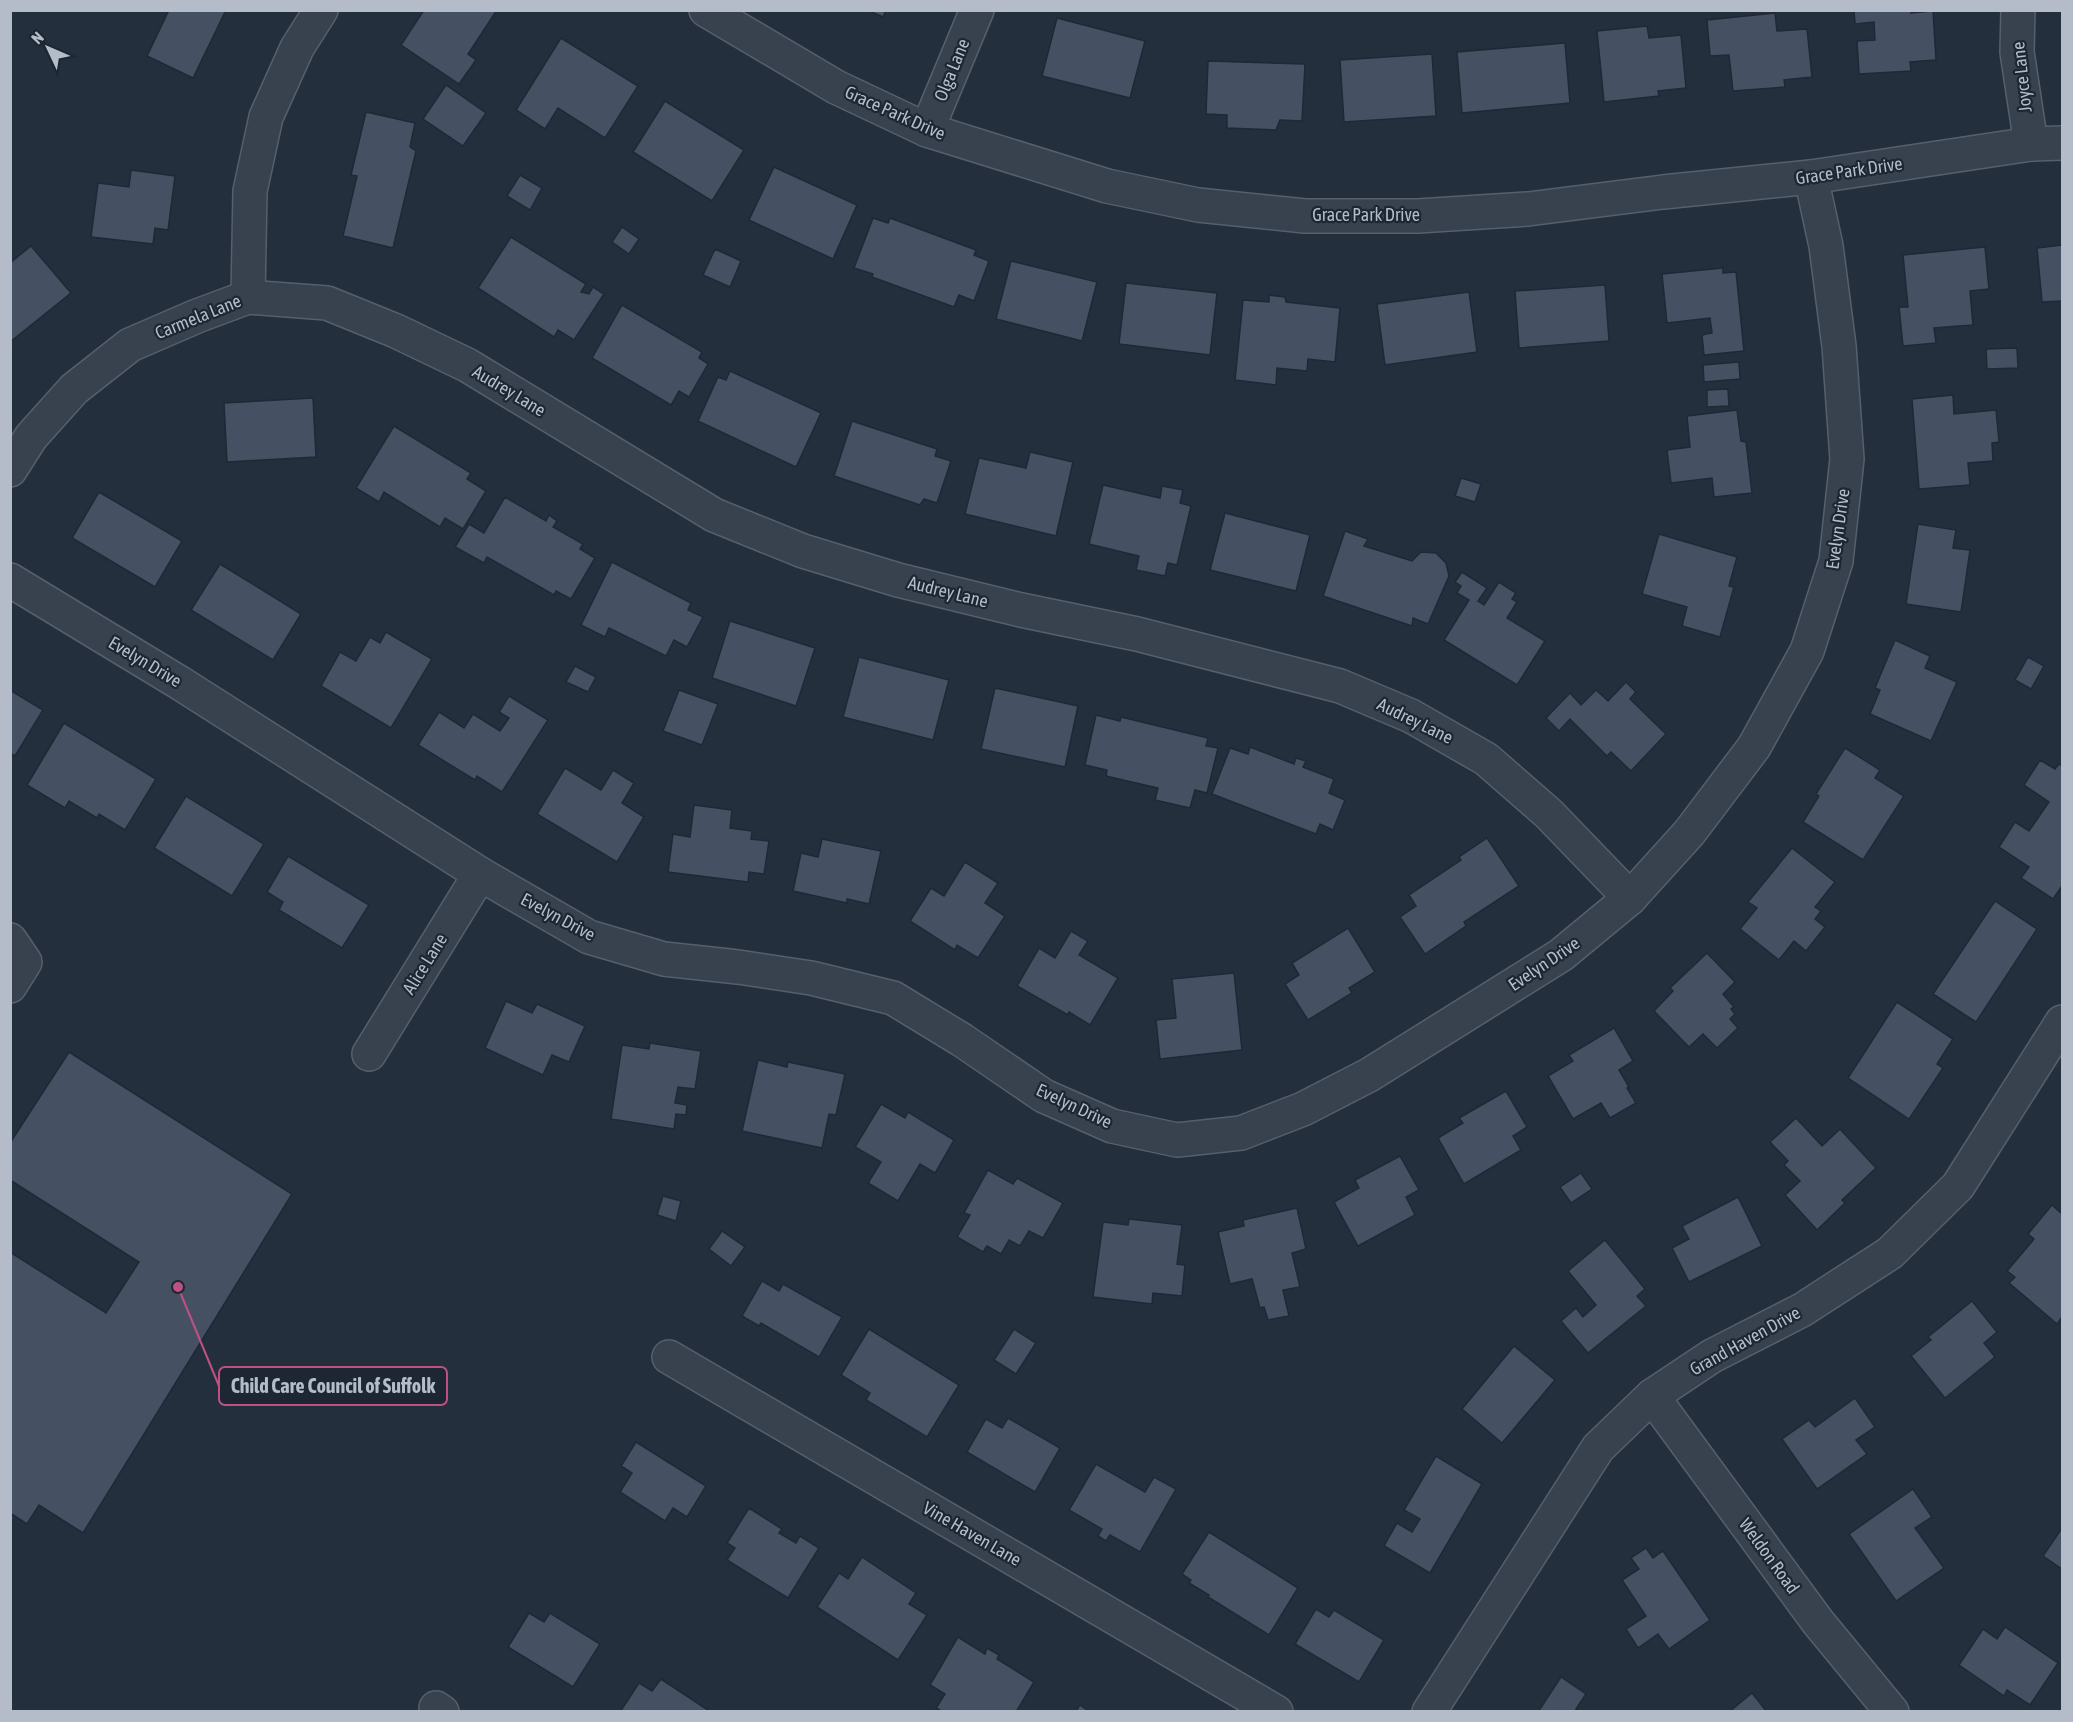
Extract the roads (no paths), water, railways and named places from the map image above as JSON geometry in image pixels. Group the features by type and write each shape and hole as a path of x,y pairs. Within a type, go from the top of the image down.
{"street":[{"name":"Carmela Lane","path":"10,470 31,437 74,389 130,345 248,297 250,190 266,117 297,48 321,10"},
{"name":"Grace Park Drive","path":"706,10 836,87 927,130 1107,186 1198,205 1305,216 1418,216 1528,209 1811,177 2047,143"},
{"name":"Olga Lane","path":"927,130 977,10"},
{"name":"Joyce Lane","path":"2018,10 2017,52 2047,143"},
{"name":"Evelyn Drive","path":"10,580 180,682 480,874 589,937 664,959 738,966 801,976 893,998 962,1040 1044,1096 1112,1126 1177,1140 1241,1133 1303,1109 1369,1075 1561,955 1630,898 1689,833 1754,747 1808,651 1836,561 1847,459 1839,346 1827,257 1811,177"},
{"name":"Audrey Lane","path":"248,297 327,303 396,331 467,365 714,515 803,551 898,580 1021,610 1137,634 1340,686 1411,716 1486,759 1549,814 1630,898"},
{"name":"Alice Lane","path":"369,1054 480,874"},
{"path":"10,940 26,962 10,986"},
{"name":"Grand Haven Drive","path":"1429,1712 1598,1448 1652,1396 1712,1356 1802,1310 1890,1253 1958,1186 2062,1022"},
{"name":"Vine Haven Lane","path":"669,1358 1276,1712"},
{"name":"Weldon Road","path":"1652,1396 1818,1622 1892,1712"}],"place":[{"name":"Child Care Council of Suffolk","path":"178,1287"}]}
